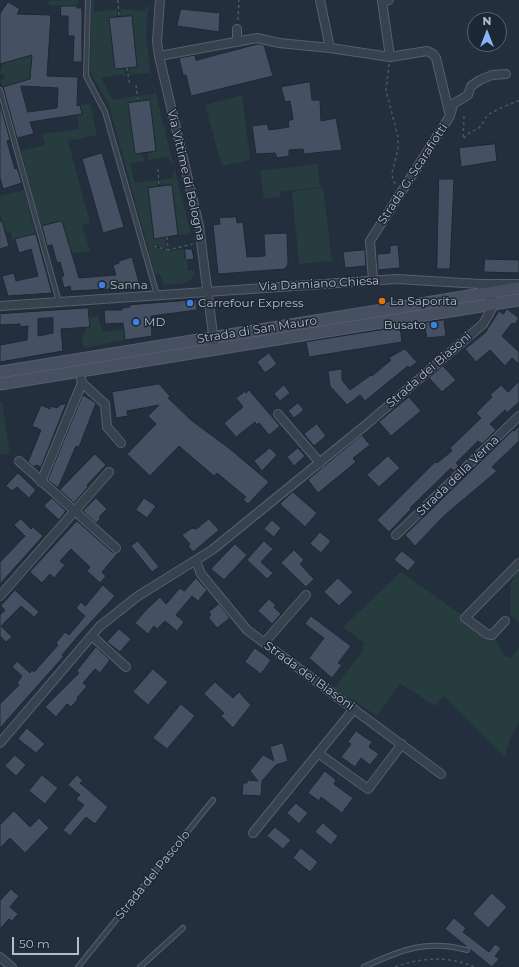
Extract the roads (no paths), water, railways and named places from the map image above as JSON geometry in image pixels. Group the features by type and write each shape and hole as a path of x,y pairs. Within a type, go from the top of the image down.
{"main road":[{"name":"Strada di San Mauro","path":"0,372 519,288"},
{"name":"Strada di San Mauro","path":"0,384 80,377 215,350 519,300"}],"street":[{"name":"Via Vittime di Bologna","path":"160,0 158,35 159,56 202,242 215,350"},
{"path":"320,0 330,48"},
{"path":"389,0 382,1 390,57"},
{"path":"237,29 237,42"},
{"name":"Strada G. Scarafiotti","path":"159,56 257,38 279,44 330,48 390,57 427,51 433,54 436,58 450,116 370,241 373,280"},
{"path":"450,116 453,104 468,95 471,86 492,75 506,74"},
{"name":"Via Damiano Chiesa","path":"0,306 208,290 373,280 397,279 480,284 519,284"},
{"path":"480,284 495,303"},
{"name":"Strada dei Biasoni","path":"0,743 100,626 138,596 196,561 320,463 482,324 495,303"},
{"path":"42,482 80,377 104,404 107,427 121,443"},
{"path":"278,414 320,463"},
{"name":"Strada della Verna","path":"396,535 519,416"},
{"path":"19,460 74,512 116,548"},
{"path":"0,596 109,472"},
{"name":"Strada dei Biasoni","path":"196,561 201,574 247,630 441,774"},
{"path":"505,621 492,635 487,634 465,618 519,563"},
{"path":"264,643 306,595"},
{"path":"92,636 126,667"},
{"path":"253,833 354,709"},
{"path":"318,753 368,789 402,744"},
{"path":"0,957 12,967"}],"lane":[{"path":"88,0 86,76 99,98 107,118 157,295"},
{"path":"0,90 59,302"},
{"name":"Strada del Pascolo","path":"78,967 213,800"},
{"path":"140,967 184,928"},
{"path":"364,967 393,953 411,948 438,944 467,950"}],"place":[{"name":"Sanna","path":"102,285"},
{"name":"La Saporita","path":"382,301"},
{"name":"Carrefour Express","path":"190,303"},
{"name":"MD","path":"136,322"},
{"name":"Busato","path":"434,325"}]}
